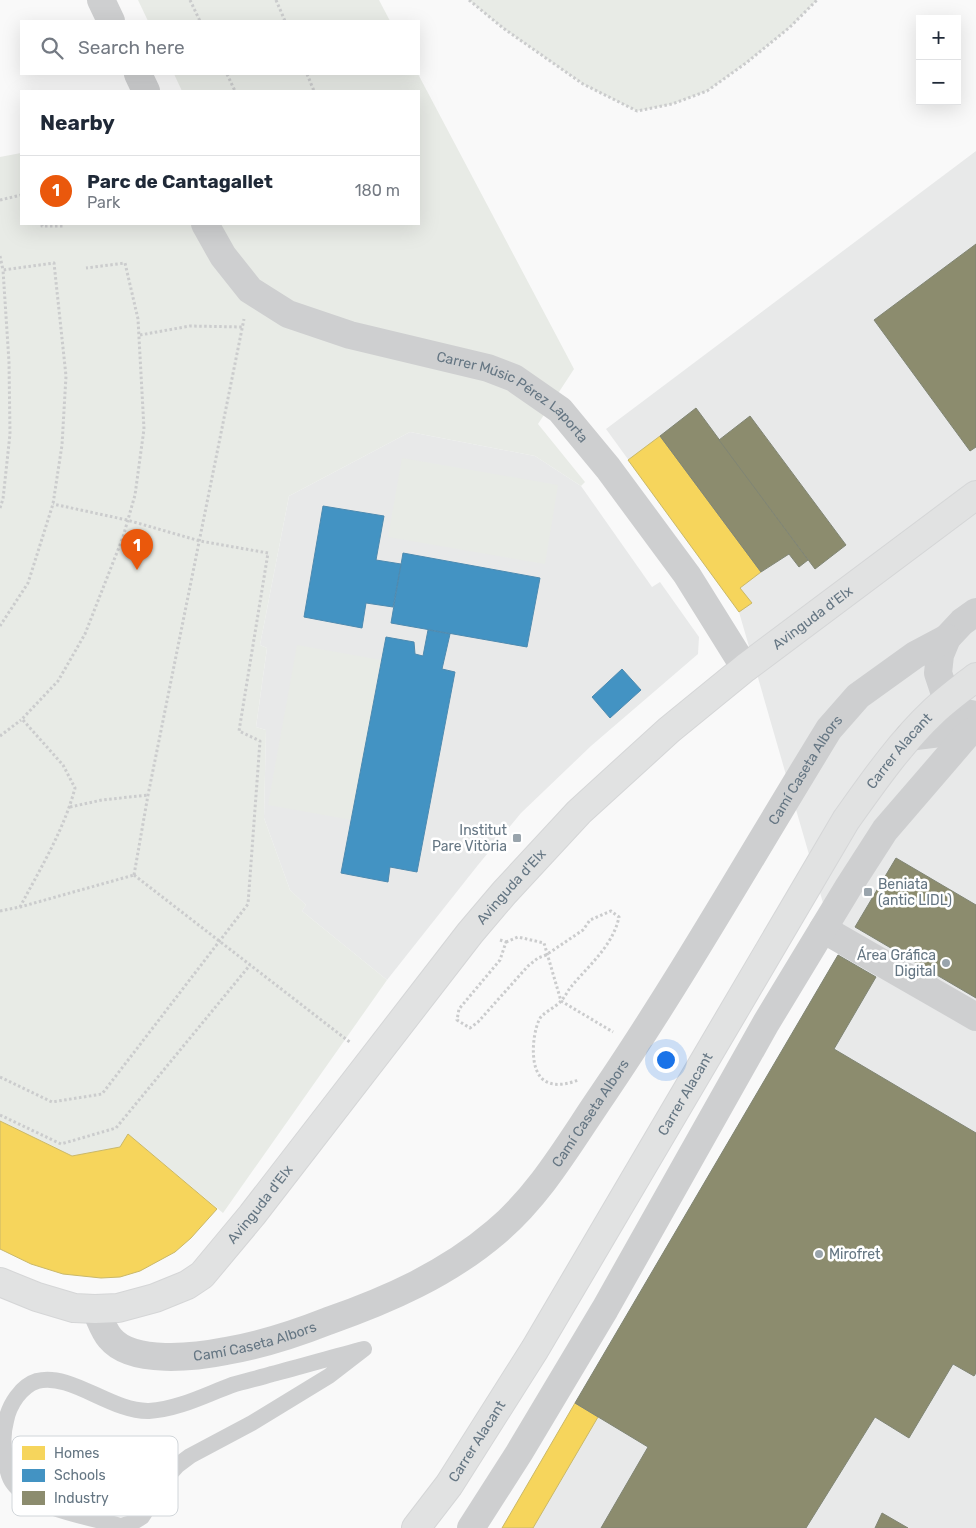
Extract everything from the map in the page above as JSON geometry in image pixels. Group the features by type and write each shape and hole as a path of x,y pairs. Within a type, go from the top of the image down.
{"street":[{"path":"101,0 111,20"},
{"path":"138,75 146,90"},
{"name":"Carrer Músic Pérez Laporta","path":"206,225 222,256 250,290 288,314 350,335 488,368 514,378 560,410 603,462 687,575 744,668"},
{"name":"Avinguda d'Elx","path":"0,1282 37,1297 74,1308 96,1309 118,1308 155,1298 187,1285 202,1275 252,1215 470,933 504,893 579,812 669,730 744,668 976,495"},
{"path":"908,737 938,672 940,655 947,638 962,622 976,612"},
{"name":"Camí Caseta Albors","path":"96,1309 109,1337 118,1345 131,1351 159,1356 201,1356 240,1349 272,1340 348,1314 429,1278 453,1265 488,1239 510,1220 544,1181 631,1053 829,729 858,696 910,659 947,638"},
{"path":"938,672 947,700 965,713 976,717"},
{"name":"Carrer Alacant","path":"416,1528 449,1485 535,1350 846,820 872,782 908,737 934,710 976,677"},
{"path":"908,737 940,733 976,717"},
{"path":"471,1528 519,1453 605,1309 766,1023 848,886 885,830 966,736 976,729"},
{"path":"823,929 976,1017"}],"lane":[{"path":"12,1481 3,1452 3,1431 7,1416 15,1400 26,1387 37,1381 61,1381 120,1406 135,1410 151,1411 172,1407 233,1385 364,1349"},
{"path":"178,1465 190,1456 252,1423 329,1376 364,1349"},
{"path":"83,1516 121,1526 132,1523 143,1516"}],"path":[{"path":"190,0 200,20"},
{"path":"276,0 285,20"},
{"path":"469,0 503,28 583,84 637,111 672,104 707,91 746,63 790,27 817,0"},
{"path":"227,75 235,90"},
{"path":"307,75 314,90"},
{"path":"0,200 20,195"},
{"path":"42,225 47,227 62,225"},
{"path":"0,256 3,270 9,362 10,434 4,499 0,508"},
{"path":"0,626 28,583 53,504 62,445 66,376 54,263 3,270"},
{"path":"0,736 22,720 58,681 85,634 123,537 135,495 144,429 138,319 125,263 86,268"},
{"path":"134,875 148,795 250,290"},
{"path":"140,335 190,326 242,327"},
{"path":"0,1077 52,1102 102,1094 248,904 260,741 239,732 268,553 200,541 128,520 53,504"},
{"path":"20,907 51,849 70,808 74,788 62,765 22,720"},
{"path":"70,808 102,800 148,795"},
{"path":"134,875 371,1059"},
{"path":"0,911 134,875"},
{"path":"506,942 500,960 459,1009 457,1020 470,1028 478,1022 528,966 538,958 546,955 583,930 590,920 610,911 619,917 615,932 593,963 569,989 561,1001 539,1018 533,1051 537,1072 544,1080 556,1084 572,1083 586,1078"},
{"path":"470,933 506,942 518,937 544,943 561,1001 620,1036"},
{"path":"0,1115 61,1144 116,1128 250,965"}],"shaded area":[{"path":"138,0 379,0 389,20 148,20"},
{"path":"469,0 817,0 790,27 746,63 707,91 672,104 637,111 583,84 503,28"},
{"path":"174,75 419,75 574,369 538,424 585,482 581,486 535,456 410,432 289,496 260,645 267,648 256,727 266,730 264,818 290,890 306,905 302,911 387,980 223,1213 128,1134 120,1147 72,1156 0,1121 0,157 20,153 20,225 420,225 420,90 182,90"},
{"path":"976,151 976,1528 502,1528 629,1315 838,955 739,612 606,429"},
{"path":"410,432 535,456 581,486 652,587 660,582 699,637 698,654 591,746 521,813 387,980 302,911 306,905 290,890 264,818 266,730 256,727 267,648 260,645 289,496"},
{"path":"402,458 558,485 545,564 388,537"},
{"path":"297,645 381,660 352,820 268,805"}],"building: Homes":[{"path":"660,436 761,572 740,588 752,603 739,612 628,460"},
{"path":"0,1121 72,1156 120,1147 128,1134 217,1209 191,1238 175,1252 140,1271 120,1277 101,1278 63,1274 31,1264 0,1249"},
{"path":"575,1403 598,1417 533,1528 502,1528"}],"building: Schools":[{"path":"323,506 384,516 376,560 401,564 393,607 366,603 362,628 304,617"},
{"path":"403,553 540,578 527,647 391,623"},
{"path":"428,630 450,634 442,669 455,672 417,872 390,867 388,882 341,873 386,637 414,642 415,654 423,656"},
{"path":"622,669 641,690 610,718 592,697"}],"building: Industry":[{"path":"976,244 976,447 970,451 874,320"},
{"path":"696,408 808,560 799,567 789,554 761,572 660,436"},
{"path":"750,416 846,545 815,569 719,440"},
{"name":"Área Gráfica Digital","path":"896,858 976,905 976,998 855,927"},
{"name":"Mirofret","path":"838,955 876,977 834,1049 976,1133 976,1373 974,1376 953,1364 909,1438 875,1417 806,1528 601,1528 648,1447 575,1403"},
{"path":"882,1513 908,1528 875,1528"}],"place":[{"name":"Parc de Cantagallet","path":"137,570"},
{"name":"Institut Pare Vitòria","path":"517,838"},
{"name":"Beniata (antic LIDL)","path":"868,892"},
{"name":"Área Gráfica Digital","path":"946,963"},
{"name":"Mirofret","path":"819,1254"}]}
